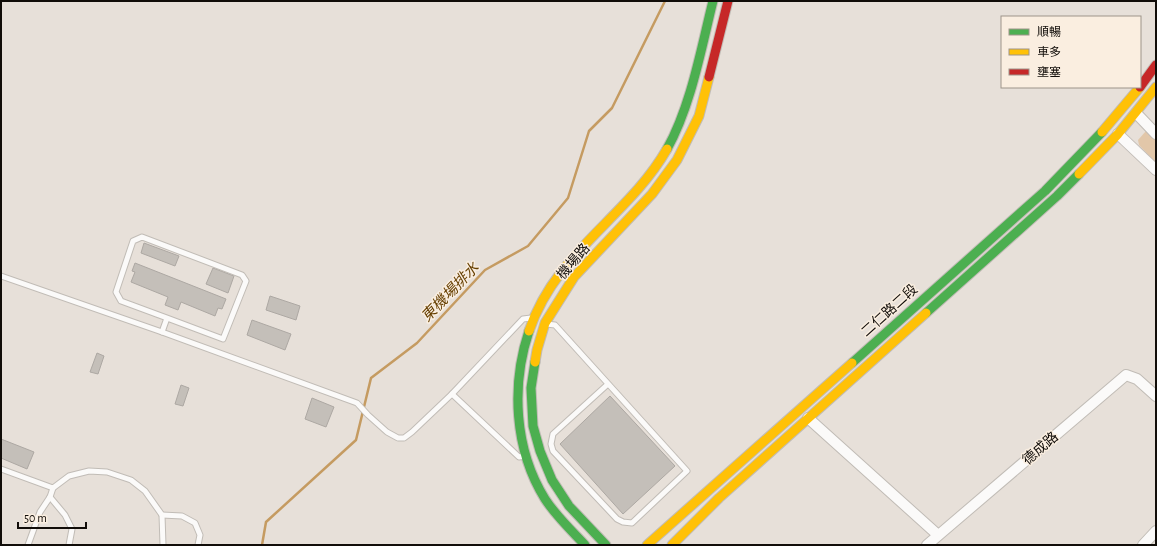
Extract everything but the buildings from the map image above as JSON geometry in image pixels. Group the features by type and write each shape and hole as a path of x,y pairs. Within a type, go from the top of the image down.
{"main road":[{"name":"機場路","path":"585,545 559,518 540,490 526,456 518,423 517,391 519,365 525,340 533,318 545,294 564,267 642,183 666,150 685,109 713,1"},
{"name":"機場路","path":"606,545 569,506 552,480 540,451 533,426 531,388 537,350 545,324 558,301 574,278 652,194 677,160 699,116 728,1"},
{"name":"二仁路二段","path":"1141,86 1156,65"},
{"name":"二仁路二段","path":"672,545 719,498 1057,196 1118,134 1156,87"},
{"name":"二仁路二段","path":"647,545 1045,191 1085,152 1139,88"}],"street":[{"path":"1136,113 1156,134"},
{"path":"1118,134 1156,170"},
{"name":"德成路","path":"927,545 1126,375 1136,379 1156,396"},
{"path":"808,418 938,535"},
{"path":"1143,545 1156,531"}],"lane":[{"path":"142,237 242,275 246,281 224,339 167,318 121,301 116,292 133,241 142,237"},
{"path":"1,276 162,332 357,403 387,432 398,438 404,438 412,432 452,394 523,319 533,318 545,324 555,325 687,470 632,523 623,522 617,519 553,451 551,444 553,434 608,384"},
{"path":"162,332 167,318"},
{"path":"452,394 518,457 540,451"},
{"path":"1,469 53,488"},
{"path":"28,545 40,512 50,497 53,488 69,476 89,471 107,472 131,480 145,491 162,515 163,545"},
{"path":"50,497 65,515 72,529 69,545"},
{"path":"162,515 182,516 195,523 200,535 198,545"}],"shaded area":[{"path":"1146,131 1156,139 1156,163 1139,145 1138,140"}],"waterway":[{"name":"東機場排水","path":"262,545 266,522 356,440 371,378 417,343 485,270 528,246 568,198 589,131 612,108 665,1"}],"traffic: fast":[{"path":"667,149 683,114 689,96 700,58 713,1"},
{"path":"852,363 1045,191 1102,132"},
{"path":"926,313 1057,196 1079,174"},
{"path":"529,331 523,352 518,395 522,438 527,459 535,480 549,505 585,545"},
{"path":"535,362 531,388 533,426 540,451 552,480 569,506 606,545"}],"traffic: slow":[{"path":"535,362 545,323 574,277 652,194 677,160 699,116 709,77"},
{"path":"1079,174 1118,134 1156,87"},
{"path":"1102,132 1139,88"},
{"path":"529,331 541,303 556,278 574,256 633,195 651,173 667,149"},
{"path":"672,545 719,498 926,313"},
{"path":"647,545 852,363"}],"traffic: jam":[{"path":"709,77 728,1"},
{"path":"1141,86 1156,65"}]}
